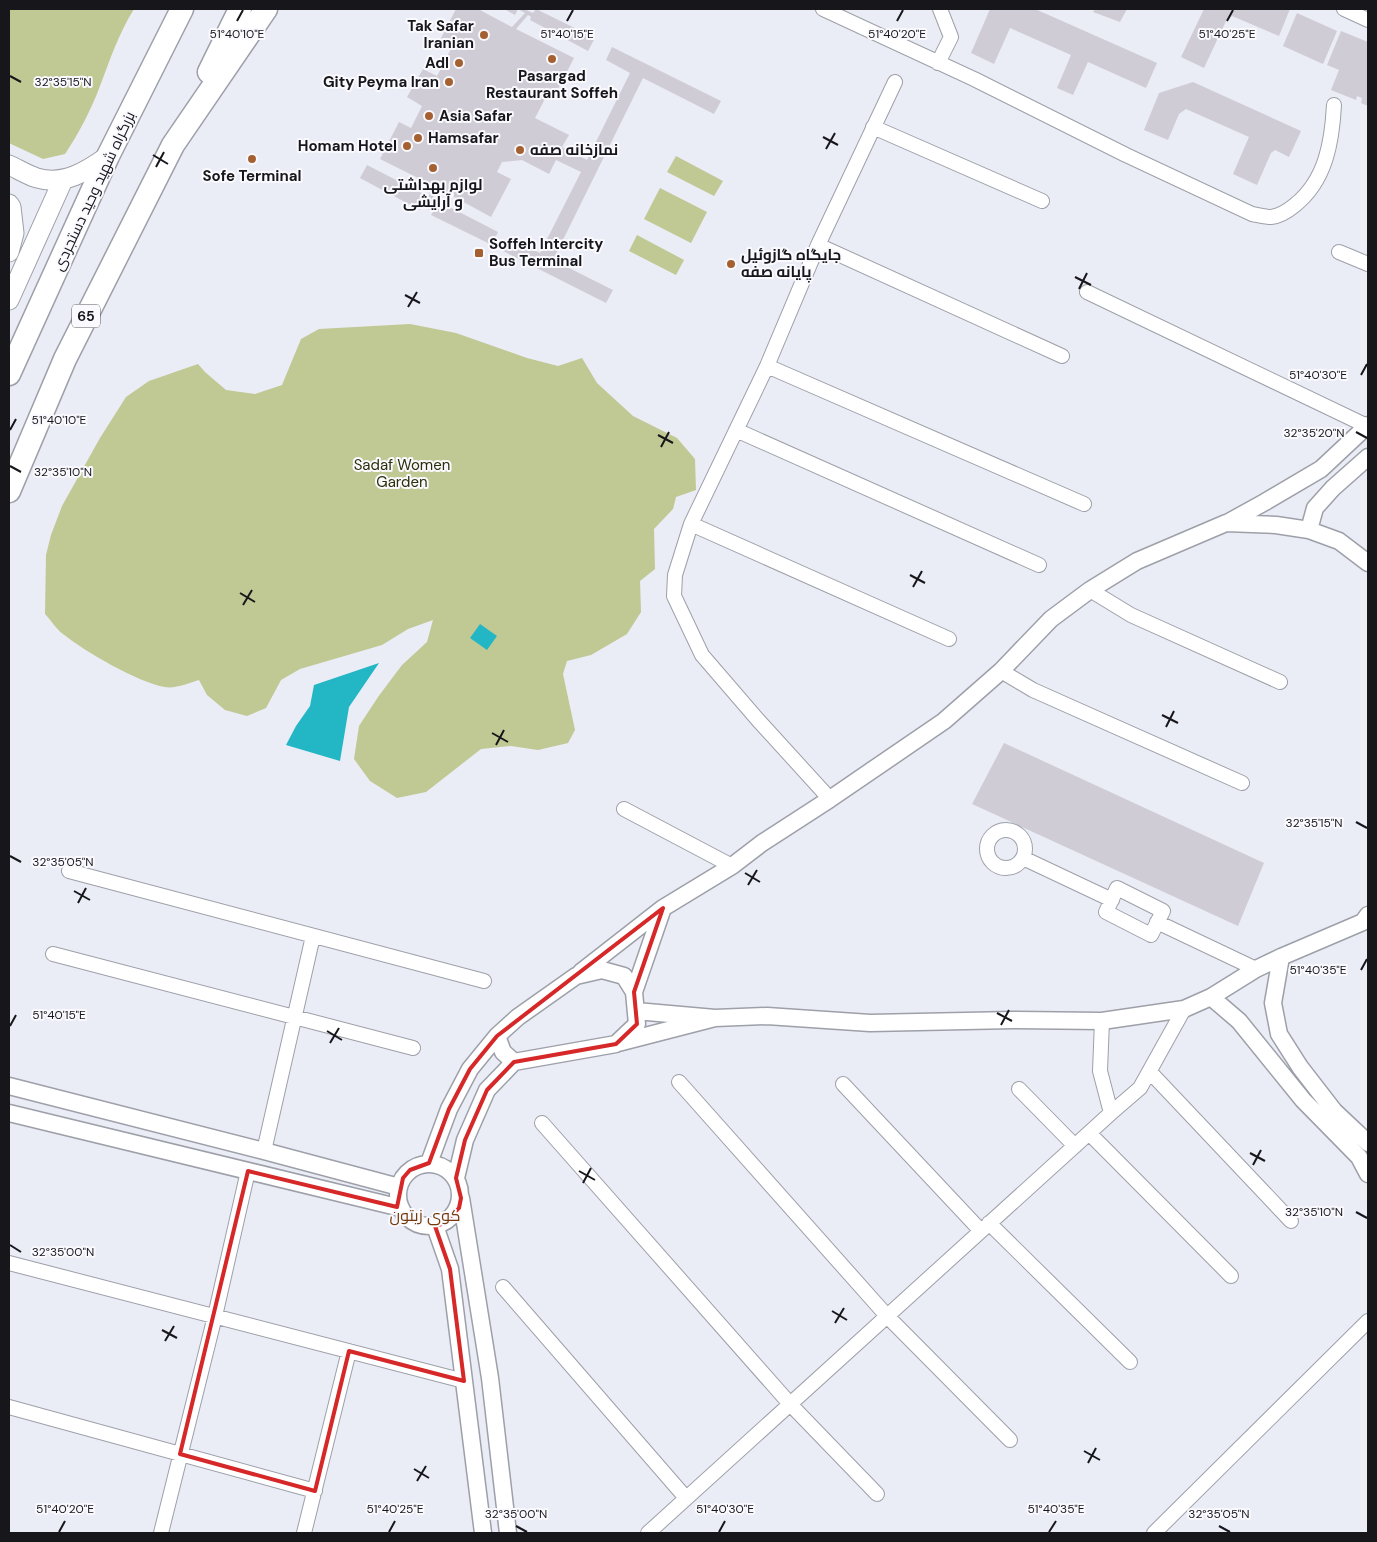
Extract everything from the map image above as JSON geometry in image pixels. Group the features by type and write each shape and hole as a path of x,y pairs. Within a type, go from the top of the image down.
{"highway":[{"name":"بزرگراه شهید وحید دستجردی","path":"9,374 108,156 182,9"},
{"path":"108,156 198,9"},
{"path":"173,145 240,9"},
{"name":"65","path":"9,492 65,359 173,145 266,9"}],"main road":[{"path":"9,165 35,178 63,180 84,173 108,156"},
{"path":"9,300 63,180"},
{"path":"9,204 14,234 9,252"}],"street":[{"path":"823,9 1252,214 1271,217 1288,210 1305,197 1314,185 1323,168 1329,147 1334,104"},
{"path":"938,63 951,37 940,9"},
{"path":"1344,9 1368,20"},
{"path":"830,800 702,655 674,596 675,575 691,524 767,366 818,245 895,82"},
{"path":"873,127 1042,201"},
{"path":"818,245 1062,356"},
{"path":"1339,252 1368,264"},
{"path":"430,1164 449,1109 470,1069 497,1036 518,1017 576,976 663,908 732,866 762,843 830,800 944,721 1001,672 1051,619 1090,590 1137,561 1226,523 1321,469 1368,426 1086,292"},
{"path":"767,366 1084,504"},
{"path":"736,430 1039,565"},
{"path":"1309,530 1315,508 1333,488 1368,457"},
{"path":"1226,523 1276,525 1309,530 1339,541 1368,563"},
{"path":"691,524 949,639"},
{"path":"1090,590 1131,615 1280,682"},
{"path":"1001,672 1033,690 1242,783"},
{"path":"624,809 732,866"},
{"path":"1023,858 1112,900"},
{"path":"68,871 484,981"},
{"path":"1117,888 1163,911 1157,922 1151,935 1106,912 1117,888"},
{"path":"616,1044 637,1024 634,992 663,908"},
{"path":"636,1011 715,1018 767,1016 870,1023 1013,1020 1102,1021 1184,1009 1211,997 1256,969 1366,919"},
{"path":"1157,922 1256,969"},
{"path":"264,1151 313,936"},
{"path":"53,954 413,1048"},
{"path":"1282,957 1273,1003 1279,1034 1300,1067 1334,1111 1368,1143"},
{"path":"576,976 602,970 624,976 634,992"},
{"path":"1211,997 1239,1021 1302,1100 1359,1157 1368,1174"},
{"path":"648,1533 1140,1088 1184,1009"},
{"path":"456,1178 465,1140 487,1090 514,1062 616,1044 715,1018"},
{"path":"1102,1021 1100,1071 1111,1113"},
{"path":"497,1036 503,1052 514,1062"},
{"path":"1150,1072 1291,1221"},
{"path":"679,1082 887,1316 1010,1440"},
{"path":"842,1084 985,1227 1130,1362"},
{"path":"9,1086 399,1187"},
{"path":"1019,1089 1074,1146"},
{"path":"9,1112 401,1208"},
{"path":"542,1123 790,1404 877,1494"},
{"path":"1089,1133 1231,1276"},
{"path":"461,1198 453,1216 445,1223 435,1226 424,1226 406,1217 398,1198 399,1187 403,1178 410,1170 419,1165 440,1165 449,1170 456,1178 460,1188 490,1378 508,1533"},
{"path":"161,1533 215,1316 248,1171"},
{"path":"435,1226 450,1269 483,1533"},
{"path":"9,1263 464,1381"},
{"path":"503,1288 686,1498"},
{"path":"1154,1533 1368,1321"},
{"path":"304,1533 349,1351"},
{"path":"9,1407 315,1491"}],"highlighted area":[{"path":"663,908 634,992 637,1024 616,1044 514,1062 487,1090 465,1140 456,1178 461,1198 459,1208 445,1223 435,1226 450,1269 464,1381 349,1351 315,1491 180,1454 248,1171 397,1207 403,1178 410,1170 429,1163 449,1109 470,1069 497,1036"}],"green space":[{"path":"9,9 134,9 119,37 89,113 65,154 43,159 9,143"},
{"path":"676,156 723,181 714,196 667,172"},
{"path":"660,188 707,212 691,243 644,219"},
{"path":"637,235 684,260 676,275 629,251"},
{"name":"Sadaf Women Garden","path":"410,324 456,333 527,358 558,366 582,358 597,383 633,416 677,438 695,459 696,490 676,497 673,509 654,529 655,569 640,581 641,612 627,634 591,655 567,661 563,674 575,730 568,743 538,750 511,746 481,749 426,792 397,798 370,781 354,759 359,726 402,665 427,642 433,620 408,629 382,645 300,669 281,680 266,708 247,716 225,710 207,695 199,680 173,687 154,684 112,665 84,649 58,630 45,614 46,555 62,506 100,438 126,397 149,381 198,364 226,390 255,394 282,385 301,339 319,329"}],"water":[{"path":"480,624 497,636 487,650 470,638"},
{"path":"379,663 349,707 340,761 286,745 310,706 314,685"}],"building":[{"path":"456,9 478,9 512,27 525,13 518,9 524,9 533,13 536,9 595,38 588,51 530,20 531,17 528,15 516,29 574,58 553,99 547,95 535,118 569,135 562,147 587,160 630,73 606,60 612,47 721,101 714,114 643,78 553,260 613,290 606,303 501,250 508,237 540,253 581,172 556,160 549,174 522,160 502,162 497,172 511,179 491,217 436,187 431,205 435,207 438,201 498,232 492,245 431,215 433,212 422,206 420,210 360,178 367,165 427,196 424,202 427,203 432,185 380,159 399,122 411,128 422,106 407,97 423,69 437,76 451,49 439,42"},
{"path":"504,9 518,9 515,15"},
{"path":"990,9 1035,9 1157,63 1146,88 1088,62 1073,95 1057,88 1071,55 1010,28 994,64 971,53"},
{"path":"1095,9 1127,9 1120,22 1093,12"},
{"path":"1204,9 1290,9 1279,36 1232,16 1226,21 1204,68 1181,57"},
{"path":"1297,13 1337,31 1323,64 1283,46"},
{"path":"1341,31 1368,42 1368,106 1361,103 1362,98 1357,96 1356,100 1331,90 1339,70 1327,65"},
{"path":"1193,82 1301,131 1289,157 1275,150 1271,153 1257,185 1233,174 1249,137 1186,109 1179,114 1168,140 1144,130 1159,93"},
{"path":"1004,743 1264,863 1238,926 972,804"}],"place":[{"name":"Tak Safar Iranian","path":"484,35"},
{"name":"Pasargad Restaurant Soffeh","path":"552,59"},
{"name":"Adl","path":"459,63"},
{"name":"Gity Peyma Iran","path":"449,82"},
{"name":"Asia Safar","path":"429,116"},
{"name":"Hamsafar","path":"418,138"},
{"name":"Homam Hotel","path":"407,146"},
{"name":"نمازخانه صفه","path":"520,150"},
{"name":"Sofe Terminal","path":"252,159"},
{"name":"لوازم بهداشتی و آرایشی","path":"433,168"},
{"name":"Soffeh Intercity Bus Terminal","path":"479,253"},
{"name":"جایگاه گازوئیل پایانه صفه","path":"731,264"}],"district":[{"name":"کوی زیتون","path":"425,1215"}]}
